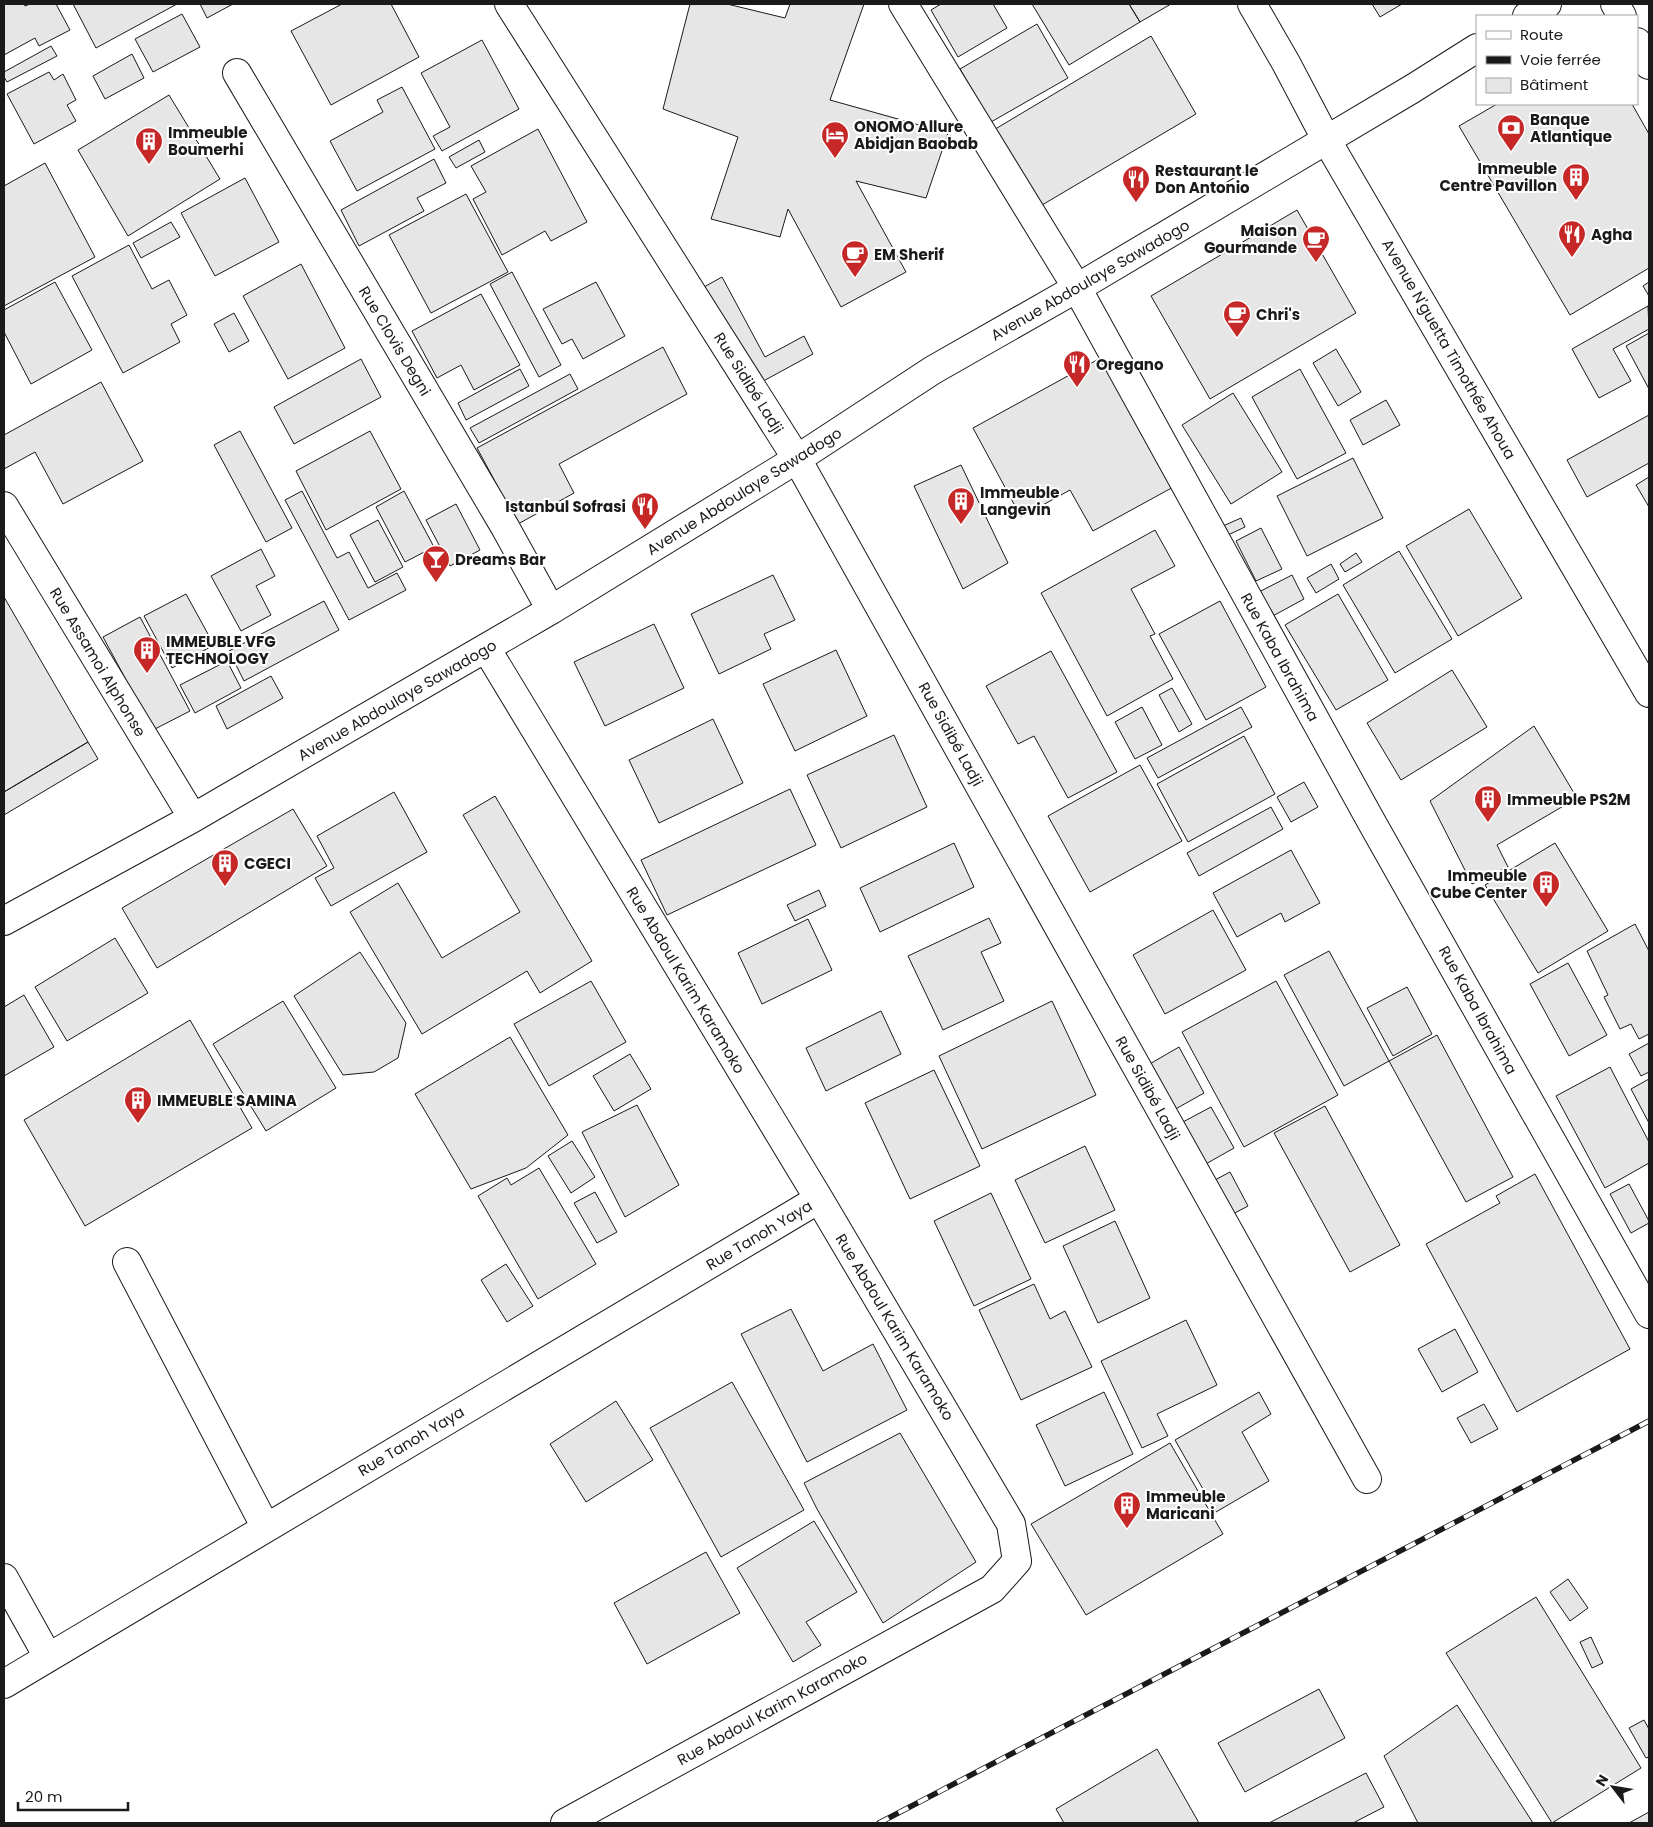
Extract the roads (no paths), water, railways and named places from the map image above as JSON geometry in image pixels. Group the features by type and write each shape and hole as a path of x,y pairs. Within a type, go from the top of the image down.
{"street":[{"name":"Rue Sidibé Ladji","path":"509,4 797,460 1367,1479"},
{"name":"Rue Kaba Ibrahima","path":"903,4 1077,288 1371,821 1649,1314"},
{"name":"Avenue N'guetta Timothée Ahoua","path":"1252,4 1286,63 1326,140 1649,693"},
{"path":"1529,15 1547,4"},
{"path":"1615,4 1621,15"},
{"path":"1638,44 1649,64"},
{"name":"Avenue Abdoulaye Sawadogo","path":"4,920 193,818 551,610 797,460 933,370 1077,288 1412,89 1476,49"},
{"name":"Rue Clovis Degni","path":"237,73 494,509 551,610"},
{"name":"Rue Assamoi Alphonse","path":"4,506 193,818"},
{"name":"Rue Abdoul Karim Karamoko","path":"486,648 819,1199 1011,1524 1018,1562 992,1589 565,1823"},
{"name":"Rue Tanoh Yaya","path":"4,1684 48,1656 819,1199"},
{"path":"127,1262 266,1528"},
{"path":"4,1578 48,1656"}],"railway":[{"path":"879,1823 1649,1421"}],"place":[{"name":"Banque Atlantique","path":"1511,152"},
{"name":"ONOMO Allure Abidjan Baobab","path":"835,159"},
{"name":"Immeuble Boumerhi","path":"149,165"},
{"name":"Immeuble Centre Pavillon","path":"1576,201"},
{"name":"Restaurant le Don Antonio","path":"1136,203"},
{"name":"Agha","path":"1572,258"},
{"name":"Maison Gourmande","path":"1316,263"},
{"name":"EM Sherif","path":"855,278"},
{"name":"Chri's","path":"1237,338"},
{"name":"Oregano","path":"1077,388"},
{"name":"Immeuble Langevin","path":"961,525"},
{"name":"Istanbul Sofrasi","path":"645,530"},
{"name":"Dreams Bar","path":"436,583"},
{"name":"IMMEUBLE VFG TECHNOLOGY","path":"147,674"},
{"name":"Immeuble PS2M","path":"1488,823"},
{"name":"CGECI","path":"225,887"},
{"name":"Immeuble Cube Center","path":"1546,908"},
{"name":"IMMEUBLE SAMINA","path":"138,1124"},
{"name":"Immeuble Maricani","path":"1127,1529"}]}
